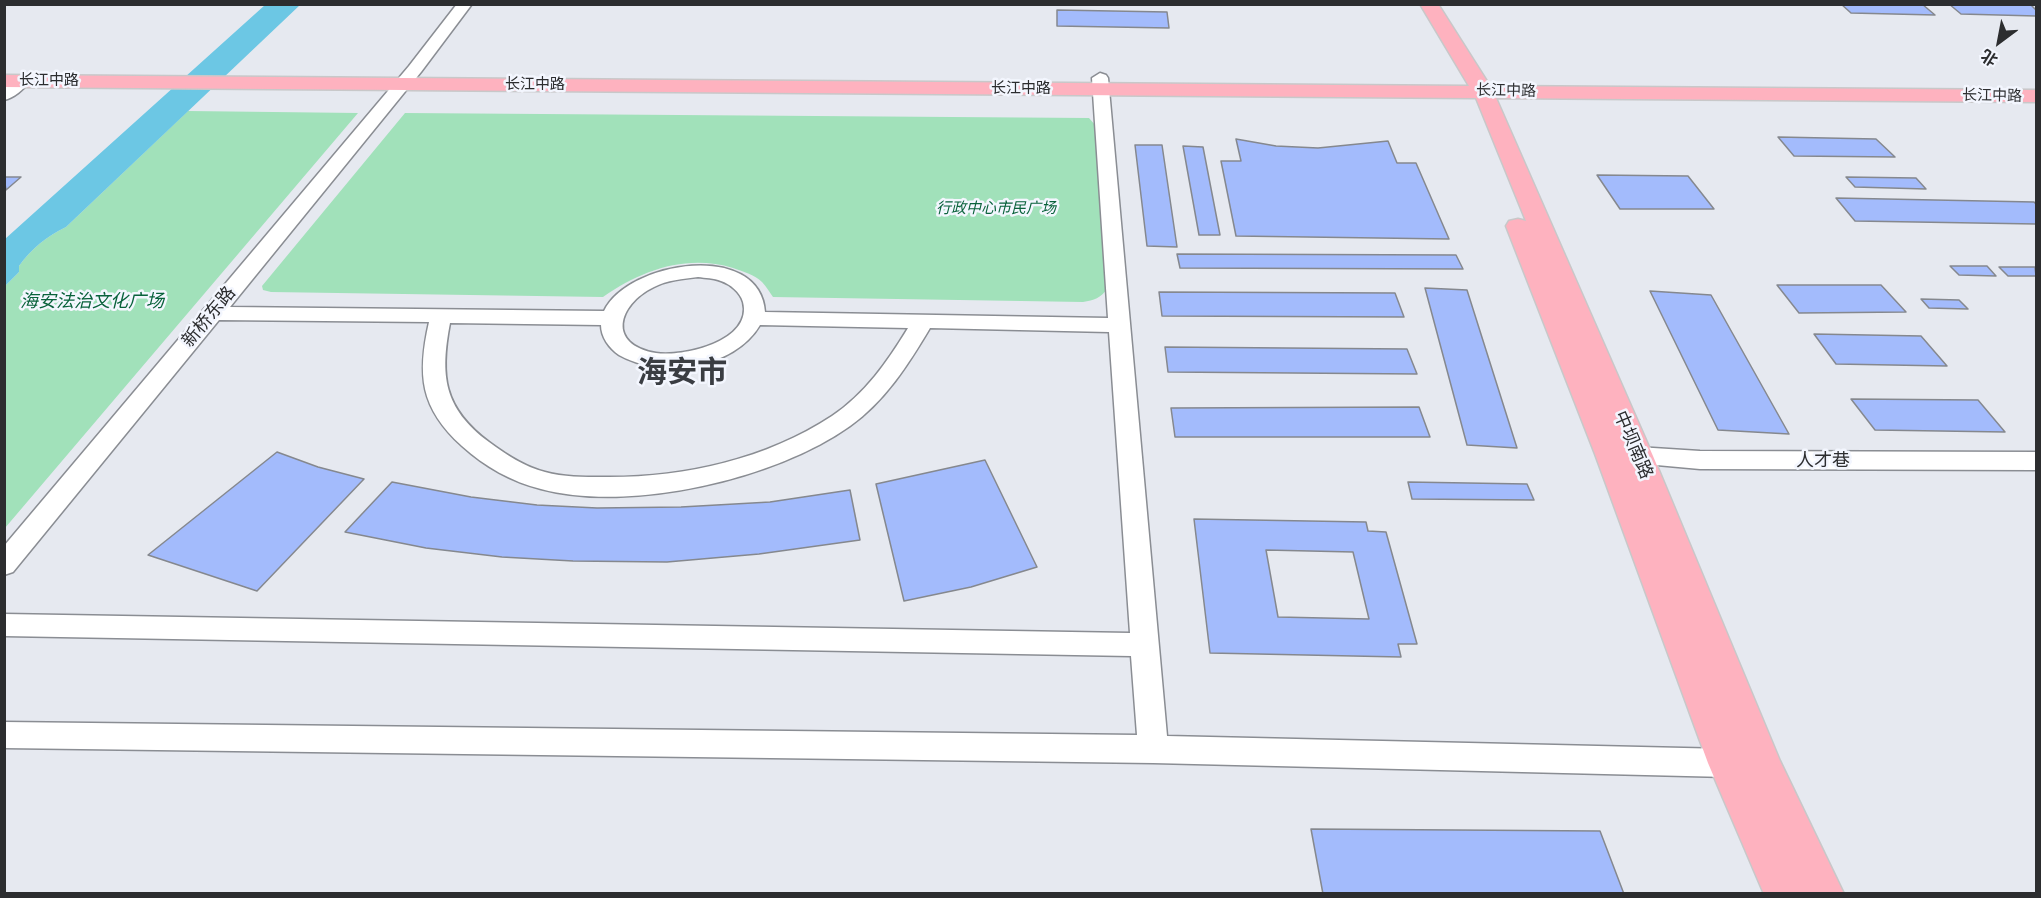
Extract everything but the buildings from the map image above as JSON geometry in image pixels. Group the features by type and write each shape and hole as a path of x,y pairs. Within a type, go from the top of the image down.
{"main road":[{"name":"中坝南路","path":"1412,4 1470,84 1727,763 1785,894"},
{"name":"中坝南路","path":"1429,4 1470,84 1638,456 1763,766 1823,894"},
{"name":"长江中路","path":"4,68 186,68 234,76"},
{"name":"长江中路","path":"13,81 166,82 234,76 1101,83 2037,81"},
{"name":"长江中路","path":"1470,84 2037,96"}],"street":[{"name":"新桥东路","path":"4,565 409,77 465,4"},
{"path":"4,95 13,81"},
{"path":"1101,83 1153,749"},
{"path":"698,271 724,275 745,285 755,300 753,318 740,337 715,351 685,359 654,360 633,355 618,345 610,332 610,318 621,300 642,285 669,275 698,271"},
{"path":"212,313 610,318"},
{"path":"441,316 433,355 434,381 443,409 469,440 504,464 547,482 608,486 670,485 736,468 788,450 840,422 870,399 896,369 923,321"},
{"path":"753,318 1120,325"},
{"name":"人才巷","path":"1610,454 1701,460 2037,461"},
{"path":"4,625 1144,645"},
{"path":"4,735 1153,749 1727,763"}],"green space":[{"name":"海安法治文化广场","path":"188,111 358,113 5,528 5,286 19,272 19,266 34,248 66,227"},
{"name":"行政中心市民广场","path":"405,113 1089,118 1096,126 1107,289 1097,298 1083,302 773,297 756,277 733,268 698,263 681,264 649,272 603,297 271,292 263,290 262,286"}],"water":[{"path":"265,5 300,5 66,227 34,248 19,266 19,272 5,286 5,239"}],"district":[{"name":"海安市","path":"682,373"}]}
